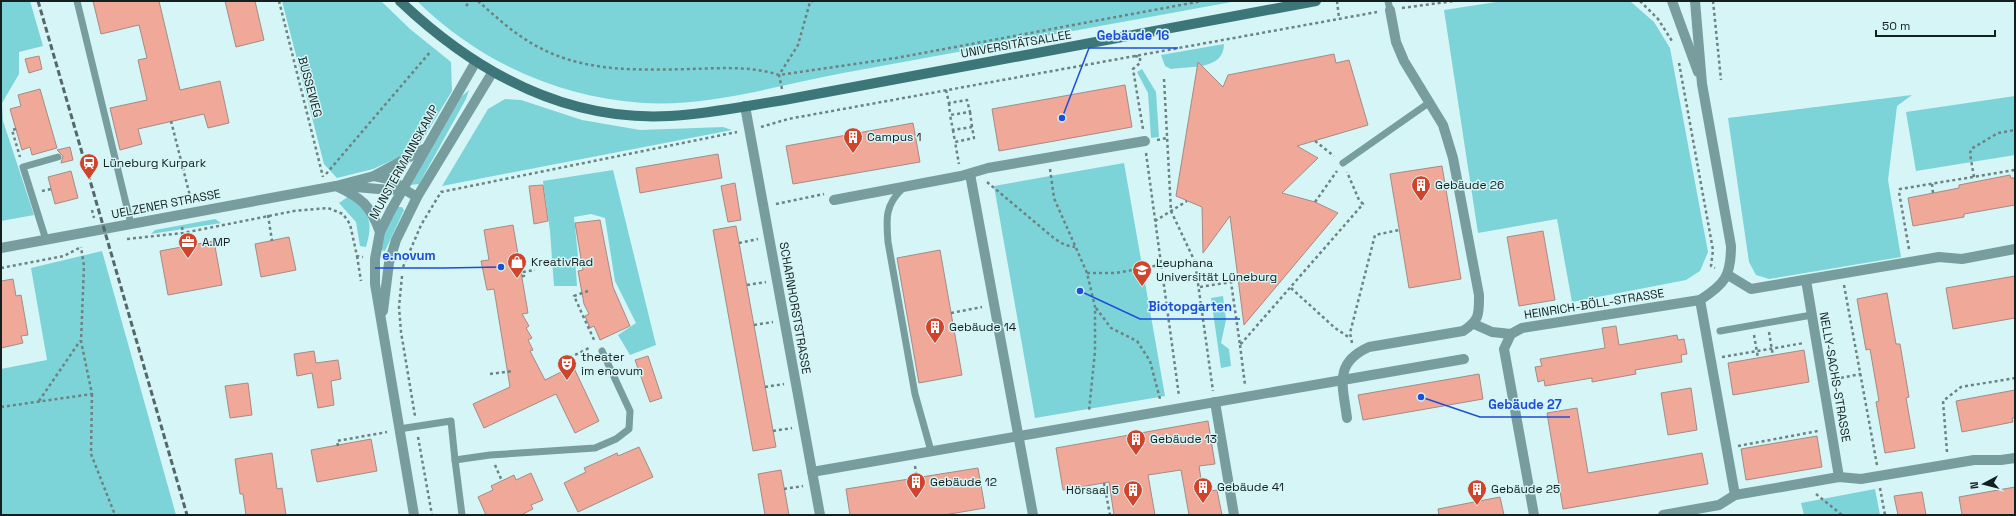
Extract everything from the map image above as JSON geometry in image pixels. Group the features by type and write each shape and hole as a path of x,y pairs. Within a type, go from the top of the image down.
{"main road":[{"name":"UNIVERSITÄTSALLEE","path":"400,1 420,20 475,63 515,85 559,102 612,114 669,116 745,106 1316,1"}],"street":[{"path":"1665,1 1676,13"},
{"path":"1672,1 1702,84"},
{"path":"1695,1 1702,84 1731,246 1731,261 1728,275 1750,289 1939,256 1962,259 2015,249"},
{"path":"1347,418 1342,380 1346,365 1356,353 1369,347 1463,331 1474,324 1479,309 1479,295 1453,158 1443,125 1404,61 1396,42 1389,6"},
{"name":"MUNSTERMANNSKAMP","path":"414,515 375,284 374,259 380,232 402,188 475,63"},
{"name":"MUNSTERMANNSKAMP","path":"382,327 389,263 396,240 417,197 492,73"},
{"name":"SCHARNHORSTSTRASSE","path":"745,106 820,515"},
{"path":"834,200 903,188 969,174 988,168 1145,142"},
{"name":"UELZENER STRASSE","path":"336,186 374,176 426,148"},
{"path":"969,174 1033,515"},
{"name":"UELZENER STRASSE","path":"374,176 393,180 402,188 417,197"},
{"name":"UELZENER STRASSE","path":"1,248 266,199 324,183 336,186 390,190 402,188"},
{"path":"336,186 357,195 368,207 380,232"},
{"name":"HEINRICH-BÖLL-STRASSE","path":"1511,334 1522,328 1700,300 1718,289 1728,275"},
{"name":"NELLY-SACHS-STRASSE","path":"1806,280 1839,477"},
{"path":"1700,300 1735,495"},
{"path":"1474,324 1492,332 1511,334 1504,349 1534,515"},
{"path":"812,472 1464,359"},
{"path":"1215,402 1234,515"},
{"path":"1663,515 1719,505 1735,495 1839,477 1861,479 1974,460 2001,460 2015,458"}],"lane":[{"path":"77,1 131,224"},
{"path":"1343,163 1430,102"},
{"path":"46,240 23,167 58,158"},
{"path":"903,188 893,197 886,217 888,242 915,394 931,451"},
{"path":"1720,331 1812,315"},
{"path":"455,460 490,455 595,448 616,439 628,428 630,411 602,351"},
{"path":"399,429 450,421 462,515"}],"path":[{"name":"BUSSEWEG","path":"279,1 324,183"},
{"path":"466,6 470,1"},
{"path":"478,1 504,24 532,44 563,59 592,67 619,70 723,68 764,70 780,75 896,58 1202,1"},
{"path":"780,75 798,45 811,1"},
{"path":"1337,1 1339,18"},
{"path":"770,125 788,119 1339,18 1389,6 1454,1"},
{"path":"1640,1 1658,19 1675,47"},
{"path":"1713,1 1721,80"},
{"path":"324,183 431,51"},
{"path":"1679,60 1713,250 1711,266 1728,275"},
{"path":"1164,79 1171,211 1195,262 1200,286 1215,402"},
{"path":"946,90 955,142 969,174 1055,239 1065,245 1075,247"},
{"path":"948,104 967,100 970,112 974,138 955,142"},
{"path":"950,115 970,112"},
{"path":"171,121 194,212"},
{"path":"953,130 972,127"},
{"path":"16,129 12,130 23,167"},
{"path":"1974,177 1970,154 1971,149 1998,134 2015,130"},
{"path":"432,515 400,332 399,308 403,267 421,225 441,192 736,132"},
{"path":"1240,345 1363,204 1359,200 1343,163 1315,140"},
{"path":"1049,158 1054,198 1075,247 1088,272 1095,307 1095,351 1088,424"},
{"path":"1316,202 1343,163"},
{"path":"1911,262 1899,192 1900,189 2015,170"},
{"path":"1984,175 1984,180"},
{"path":"1932,184 1933,193"},
{"path":"763,206 826,194 834,200"},
{"path":"266,199 272,241"},
{"path":"1155,221 1187,201"},
{"path":"122,240 183,233 294,211 328,208 343,214 350,224 357,256 374,259"},
{"path":"180,215 186,246"},
{"path":"1155,226 1181,408"},
{"path":"1356,353 1350,333 1375,235 1399,230"},
{"path":"739,243 769,238"},
{"path":"1,268 64,256 86,246"},
{"path":"81,247 84,266 81,341 92,394 92,454 115,515"},
{"path":"389,263 403,267"},
{"path":"1088,272 1116,273 1160,265"},
{"path":"522,276 524,276 523,272 535,270"},
{"path":"1842,273 1885,515"},
{"path":"747,285 777,280"},
{"path":"1200,286 1231,282 1247,396"},
{"path":"1291,288 1336,328 1351,338"},
{"path":"560,363 597,345 574,296 588,291"},
{"path":"951,312 994,305"},
{"path":"1095,307 1111,328 1137,341 1150,361 1163,411"},
{"path":"754,325 784,320"},
{"path":"1767,323 1773,356"},
{"path":"1752,325 1758,358"},
{"path":"38,402 81,341"},
{"path":"1710,359 1816,341"},
{"path":"490,374 513,371"},
{"path":"1823,382 1860,374"},
{"path":"1948,464 1943,402 1961,387 2015,378"},
{"path":"765,387 796,382"},
{"path":"1,407 92,394"},
{"path":"773,431 804,426"},
{"path":"1726,448 1831,428"},
{"path":"338,446 337,441 388,432"},
{"path":"490,455 502,481"},
{"path":"1814,482 1816,495 1842,515"},
{"path":"1104,483 1110,513 1106,515"},
{"path":"784,489 814,484"}],"shaded area":[{"path":"1,1 30,1 43,46 19,52 19,74 2,103 3,121 34,215 1,221"},
{"path":"282,1 381,1 410,29 451,62 452,91 417,149 373,169 337,178 324,164"},
{"path":"417,1 1237,1 843,73 744,94 693,102 643,103 580,93 550,84 521,72 493,58 466,41"},
{"path":"1503,1 1627,1 1631,2 1654,22 1670,48 1708,252 1700,271 1686,280 1572,302 1557,219 1478,233 1444,10"},
{"path":"1224,44 1223,52 1219,58 1213,63 1197,67 1171,69 1165,66 1161,55"},
{"path":"1142,69 1156,92 1159,137 1151,138 1148,93 1137,72"},
{"path":"469,90 466,99 419,184 411,185 462,96"},
{"path":"1912,95 1897,106 1888,180 1901,257 1769,279 1756,275 1749,262 1728,118"},
{"path":"2015,96 2015,155 1916,171 1906,112"},
{"path":"505,99 521,100 582,120 640,130 723,127 732,130 442,186 488,109"},
{"path":"1124,163 1165,396 1035,418 994,186"},
{"path":"613,170 656,345 630,355 618,335 636,323 615,281 605,218 591,214 574,217 578,256 575,258 577,286 554,286 550,231 543,181"},
{"path":"349,196 361,207 368,218 370,230 366,247 360,246 356,222 339,203"},
{"path":"397,207 402,207 404,210 385,251 380,250 384,234"},
{"path":"215,219 221,223 151,234 155,230"},
{"path":"102,251 176,515 1,515 1,369 47,360 31,268"},
{"path":"1223,296 1226,320 1221,343 1229,349 1231,366 1221,368 1211,298"},
{"path":"1875,489 1880,515 1804,515 1801,503"}],"building":[{"path":"93,1 159,1 180,90 220,81 229,123 208,128 204,114 138,129 142,144 120,150 110,108 147,100 138,60 147,58 139,25 101,34"},
{"path":"225,1 255,1 264,40 236,47"},
{"path":"1334,54 1336,63 1349,60 1368,125 1297,146 1318,158 1282,193 1315,202 1338,213 1244,325 1230,216 1203,253 1202,207 1176,196 1198,62 1223,87 1228,75"},
{"path":"39,56 42,69 29,73 25,59"},
{"path":"1125,85 1132,127 999,151 992,109"},
{"path":"40,89 57,148 32,155 30,147 22,150 10,109 21,106 18,95"},
{"name":"Campus 1","path":"913,123 920,162 793,184 786,146"},
{"path":"70,147 73,160 61,163 63,156 57,150"},
{"path":"718,154 722,178 640,193 636,168"},
{"name":"Gebäude 26","path":"1442,166 1461,279 1409,288 1390,174"},
{"path":"71,171 78,198 55,204 48,177"},
{"path":"2010,175 2011,178 2015,178 2015,205 1964,214 1964,217 1913,226 1908,198 1959,188 1959,185"},
{"path":"735,183 741,220 728,222 721,186"},
{"path":"543,185 548,221 534,224 529,186"},
{"path":"600,220 613,287 630,326 600,340 594,326 590,328 585,316 589,314 584,304 578,271 583,270 575,223"},
{"path":"513,225 528,313 522,314 529,326 526,328 532,338 528,340 533,350 530,351 545,380 573,366 599,421 575,433 556,394 484,428 473,404 510,387 494,289 487,290 481,261 489,260 484,230"},
{"path":"736,226 776,447 753,451 713,230"},
{"path":"1543,231 1555,300 1519,306 1507,237"},
{"path":"289,237 296,270 261,277 255,244"},
{"path":"214,241 222,285 168,295 160,251"},
{"name":"Gebäude 14","path":"940,250 962,375 919,383 897,258"},
{"path":"2015,276 2015,318 1953,329 1946,288"},
{"path":"13,279 16,296 21,295 28,335 21,336 23,343 1,348 1,281"},
{"path":"1887,293 1896,344 1900,344 1909,397 1906,398 1915,448 1885,453 1876,402 1879,401 1870,349 1866,350 1857,299"},
{"path":"1616,326 1619,345 1677,335 1678,340 1684,339 1687,354 1681,355 1682,362 1635,370 1636,374 1592,382 1592,378 1545,386 1544,380 1538,382 1535,367 1542,366 1540,359 1605,348 1602,328"},
{"path":"1804,350 1809,382 1733,395 1728,363"},
{"path":"314,351 316,363 338,360 341,379 331,381 334,405 318,408 312,373 297,376 294,354"},
{"path":"648,356 662,398 650,402 635,360"},
{"path":"1479,374 1483,399 1363,420 1358,395"},
{"path":"248,383 252,415 230,418 225,386"},
{"path":"1691,388 1697,430 1668,435 1661,393"},
{"path":"2015,390 2015,418 2012,418 2013,422 1962,432 1956,401"},
{"path":"1577,408 1588,473 1702,453 1708,484 1563,509 1547,413"},
{"name":"Gebäude 13","path":"1208,421 1215,464 1199,466 1203,492 1217,490 1222,515 1189,515 1181,470 1148,475 1155,515 1114,515 1109,482 1063,490 1056,448"},
{"path":"1817,436 1822,467 1746,480 1741,449"},
{"path":"371,439 377,471 317,482 311,450"},
{"path":"639,447 653,477 578,512 564,483 586,472 584,468 617,453 618,456"},
{"path":"272,453 277,489 282,488 286,515 246,515 243,494 240,494 235,459"},
{"name":"Gebäude 12","path":"978,468 985,508 944,515 850,515 846,489"},
{"path":"781,470 789,515 765,515 758,474"},
{"path":"531,473 543,500 531,505 533,509 521,515 486,515 478,497 493,490 491,486 514,475 516,480"},
{"path":"2015,487 2015,515 1962,515 1959,497"},
{"path":"1922,492 1926,515 1898,515 1894,496"},
{"name":"Gebäude 25","path":"1500,497 1504,515 1439,515 1438,509"}],"railway":[{"path":"38,1 187,515"}],"place":[{"name":"Gebäude 16","path":"1062,118"},
{"name":"Campus 1","path":"853,154"},
{"name":"Lüneburg Kurpark","path":"89,180"},
{"name":"Gebäude 26","path":"1421,202"},
{"name":"A.MP","path":"188,259"},
{"name":"e.novum","path":"501,267"},
{"name":"KreativRad","path":"517,279"},
{"name":"Leuphana Universität Lüneburg","path":"1142,287"},
{"name":"Biotopgarten","path":"1080,291"},
{"name":"Gebäude 14","path":"935,344"},
{"name":"theater im enovum","path":"567,381"},
{"name":"Gebäude 27","path":"1421,397"},
{"name":"Gebäude 13","path":"1136,456"},
{"name":"Gebäude 12","path":"916,499"},
{"name":"Gebäude 41","path":"1203,504"},
{"name":"Gebäude 25","path":"1477,506"},
{"name":"Hörsaal 5","path":"1133,507"}]}
